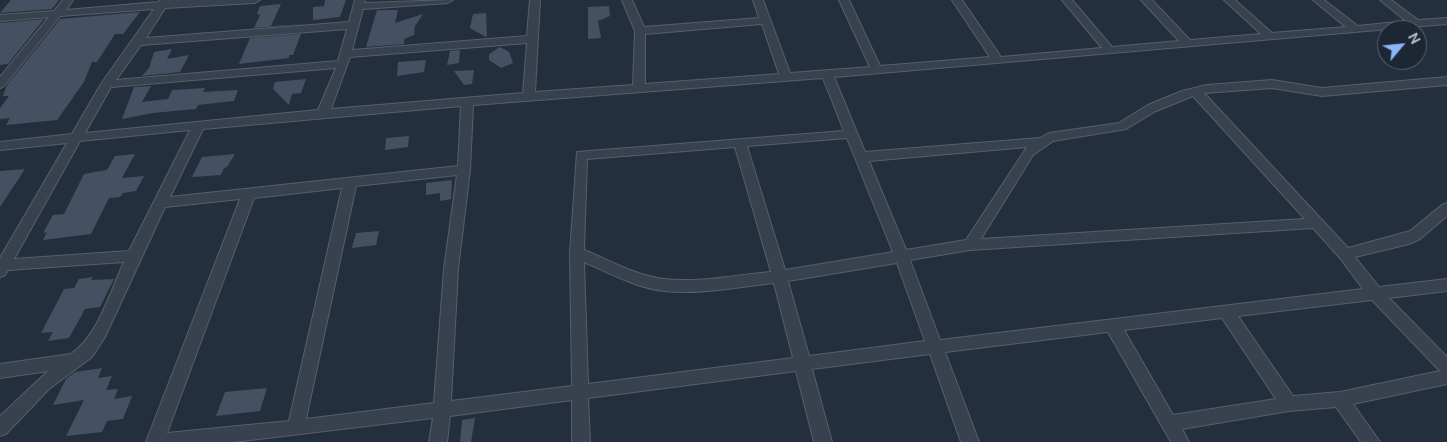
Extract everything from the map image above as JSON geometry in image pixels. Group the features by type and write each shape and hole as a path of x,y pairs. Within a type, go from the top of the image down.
{"street":[{"path":"0,84 68,0"},
{"path":"0,18 163,2 255,0"},
{"path":"323,114 344,59 360,3 448,0"},
{"path":"529,96 534,0"},
{"path":"627,0 640,31 639,86"},
{"path":"758,0 786,77"},
{"path":"844,0 876,70"},
{"path":"957,0 997,59"},
{"path":"1068,0 1109,50"},
{"path":"1146,0 1186,43"},
{"path":"1229,0 1270,36"},
{"path":"1318,0 1356,29"},
{"path":"1385,0 1411,20"},
{"path":"2,268 78,138 107,84 138,42 163,2"},
{"path":"640,31 765,21"},
{"path":"1427,23 1447,21"},
{"path":"138,42 354,25"},
{"path":"0,146 199,125 639,86 827,74 1377,27"},
{"path":"107,84 533,39"},
{"path":"827,74 902,257 970,442"},
{"path":"970,245 1028,152 1049,137 1122,126 1152,108 1195,91 1272,84 1322,92 1447,81"},
{"path":"1195,91 1318,223 1374,292 1447,368"},
{"path":"438,442 442,410 451,269 464,170 467,101"},
{"path":"0,428 43,384 72,360 86,352 97,337 134,256 199,125"},
{"path":"581,442 577,253 581,155 852,134"},
{"path":"861,157 1040,142"},
{"path":"740,144 780,277 823,442"},
{"path":"160,203 464,170"},
{"path":"296,428 350,182"},
{"path":"248,192 155,442 238,438 296,428 934,347 1374,292 1447,285"},
{"path":"1345,254 1404,240 1415,235 1447,208"},
{"path":"577,253 629,275 662,285 686,286 780,277 970,245 1318,223"},
{"path":"2,268 134,256"},
{"path":"1226,312 1289,404"},
{"path":"1114,326 1180,442"},
{"path":"0,371 72,360"},
{"path":"1169,423 1289,404 1340,399 1447,378"},
{"path":"1340,399 1371,442"}],"building":[{"path":"11,0 59,0 52,9 0,13"},
{"path":"325,0 346,0 340,17 313,20 313,7 324,6"},
{"path":"281,4 271,26 306,24 254,28 260,15 257,14 260,6"},
{"path":"609,6 610,16 598,21 601,38 588,39 588,7"},
{"path":"377,10 398,10 395,23 423,14 415,26 414,35 404,39 404,44 366,47"},
{"path":"140,12 123,34 115,34 97,62 92,62 84,82 57,120 6,125 10,118 0,119 0,108 9,96 3,96 7,85 60,19"},
{"path":"486,13 487,37 470,28 473,14"},
{"path":"44,19 8,64 0,65 0,23"},
{"path":"301,34 293,55 289,55 289,58 239,64 250,38"},
{"path":"500,47 509,52 513,63 501,68 489,60 489,54"},
{"path":"172,49 167,59 189,55 180,72 142,76 149,68 154,52"},
{"path":"460,50 459,63 447,65 450,51"},
{"path":"426,60 424,72 397,76 398,62"},
{"path":"474,70 472,84 464,85 454,71"},
{"path":"306,79 301,93 292,94 289,105 273,89 275,82"},
{"path":"151,86 142,102 168,99 172,90 205,88 203,92 238,90 234,101 198,105 196,109 153,113 122,119 134,87"},
{"path":"409,136 408,147 385,150 386,138"},
{"path":"135,154 122,178 144,176 136,191 123,193 120,197 109,198 91,234 43,240 47,232 43,233 53,215 64,214 84,174 107,170 115,156"},
{"path":"235,154 221,175 192,177 202,157"},
{"path":"25,169 0,207 0,171"},
{"path":"452,180 451,199 440,201 440,193 426,195 426,183"},
{"path":"379,231 376,245 352,248 356,233"},
{"path":"93,277 91,280 114,279 100,307 85,309 69,338 48,341 53,332 41,333 64,289 74,288 79,279"},
{"path":"102,368 98,378 112,376 106,390 118,389 114,399 132,396 123,419 107,421 102,432 66,436 84,400 53,405 66,379 75,372"},
{"path":"267,388 260,411 216,416 225,392"},
{"path":"475,418 471,442 460,442 462,420"}]}
